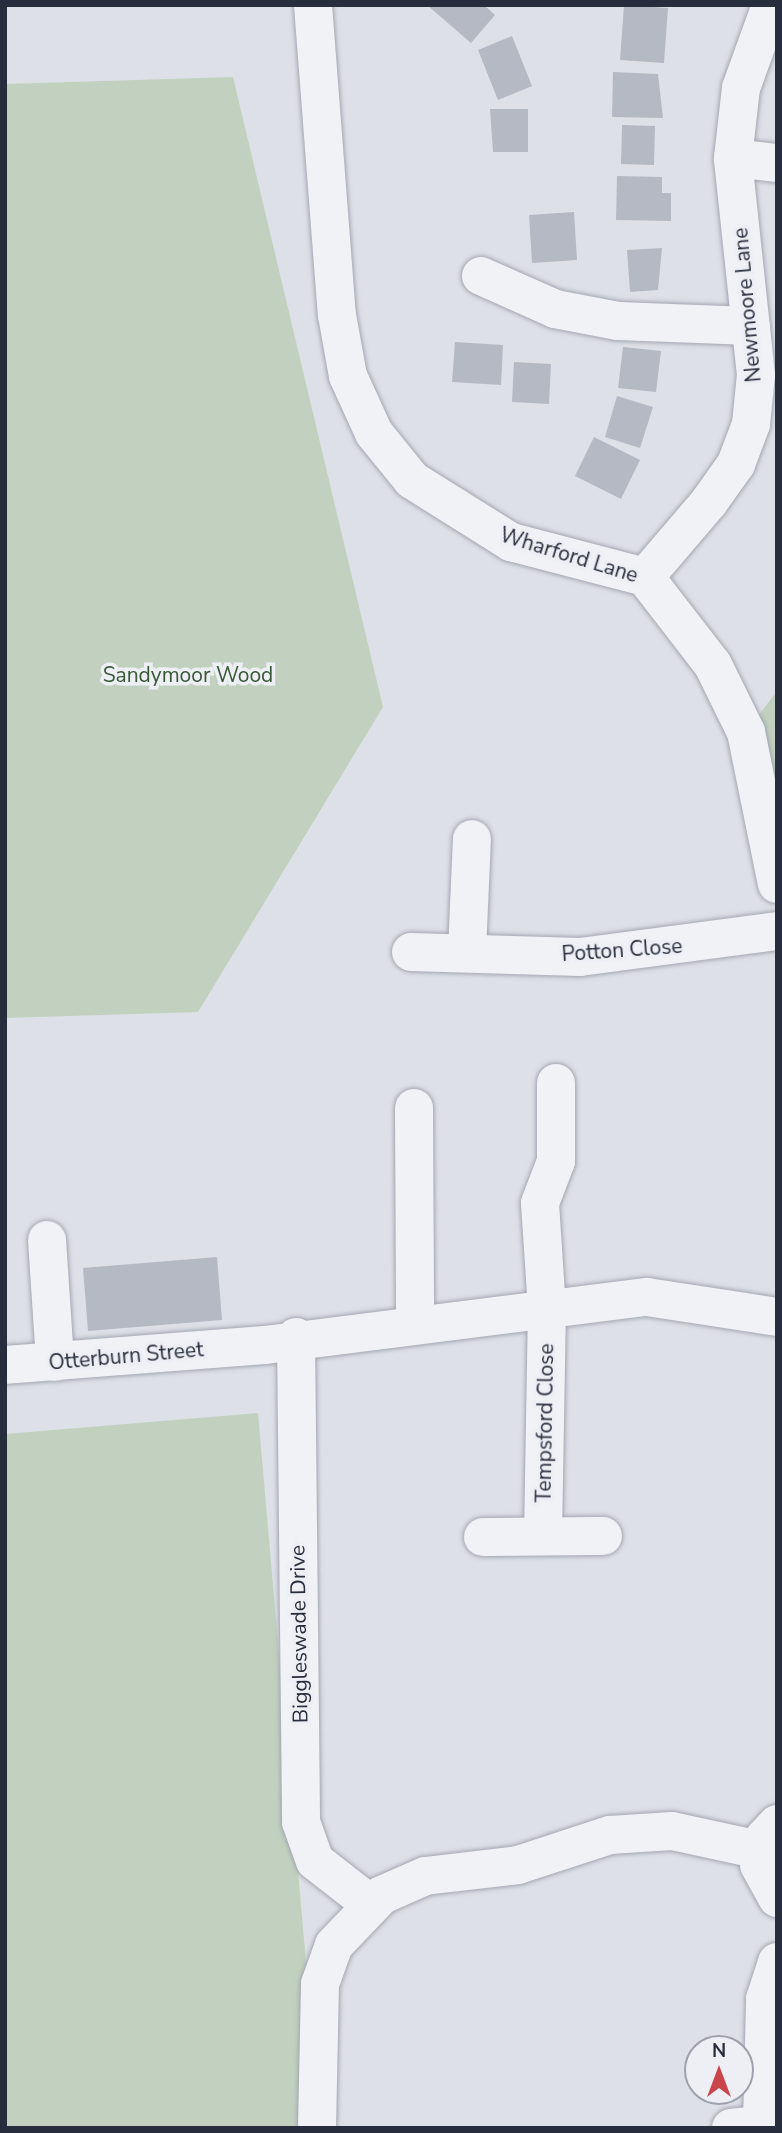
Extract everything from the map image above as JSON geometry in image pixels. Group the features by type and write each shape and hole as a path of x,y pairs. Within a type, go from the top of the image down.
{"street":[{"name":"Wharford Lane","path":"313,5 337,316 348,376 374,433 412,480 511,542 645,577 713,666 746,732 777,884"},
{"name":"Newmoore Lane","path":"645,577 736,464 752,412 751,326 733,158 741,88 771,5"},
{"path":"733,158 777,163"},
{"path":"481,276 555,309 606,318 751,326"},
{"path":"467,951 472,839"},
{"name":"Potton Close","path":"411,952 642,953 777,931"},
{"path":"547,1309 540,1203 556,1161 556,1083"},
{"path":"414,1108 415,1322"},
{"path":"47,1240 55,1362"},
{"path":"296,1338 647,1297 777,1317"},
{"name":"Tempsford Close","path":"543,1536 547,1309"},
{"name":"Otterburn Street","path":"5,1365 246,1346 296,1338"},
{"name":"Biggleswade Drive","path":"296,1338 301,1822 315,1861 369,1903"},
{"path":"483,1537 603,1536"},
{"path":"317,2128 320,1984 334,1945 369,1903 425,1876 518,1865 610,1835 672,1831 768,1837 762,1879 777,1898"},
{"path":"731,2128 762,2125 765,1999 777,1962"}],"green space":[{"name":"Sandymoor Wood","path":"233,77 383,707 198,1012 5,1018 5,84"},
{"path":"777,691 777,837 746,732"},
{"path":"258,1413 308,1985 304,2128 5,2128 5,1434"}],"building":[{"path":"427,5 484,5 495,15 471,43"},
{"path":"624,5 668,8 664,63 620,60"},
{"path":"512,36 532,86 498,100 478,50"},
{"path":"613,72 658,74 663,118 612,117"},
{"path":"490,109 528,109 528,152 493,152"},
{"path":"622,125 655,126 654,165 621,164"},
{"path":"617,176 662,177 662,193 671,193 671,221 616,220"},
{"path":"574,212 577,260 532,263 529,215"},
{"path":"662,248 658,290 630,292 627,250"},
{"path":"455,342 503,345 501,385 452,382"},
{"path":"623,347 661,351 656,392 618,388"},
{"path":"514,362 551,364 549,404 512,402"},
{"path":"617,396 653,407 640,448 605,437"},
{"path":"594,437 640,460 621,499 575,476"},
{"path":"217,1257 222,1320 88,1331 83,1268"}]}
